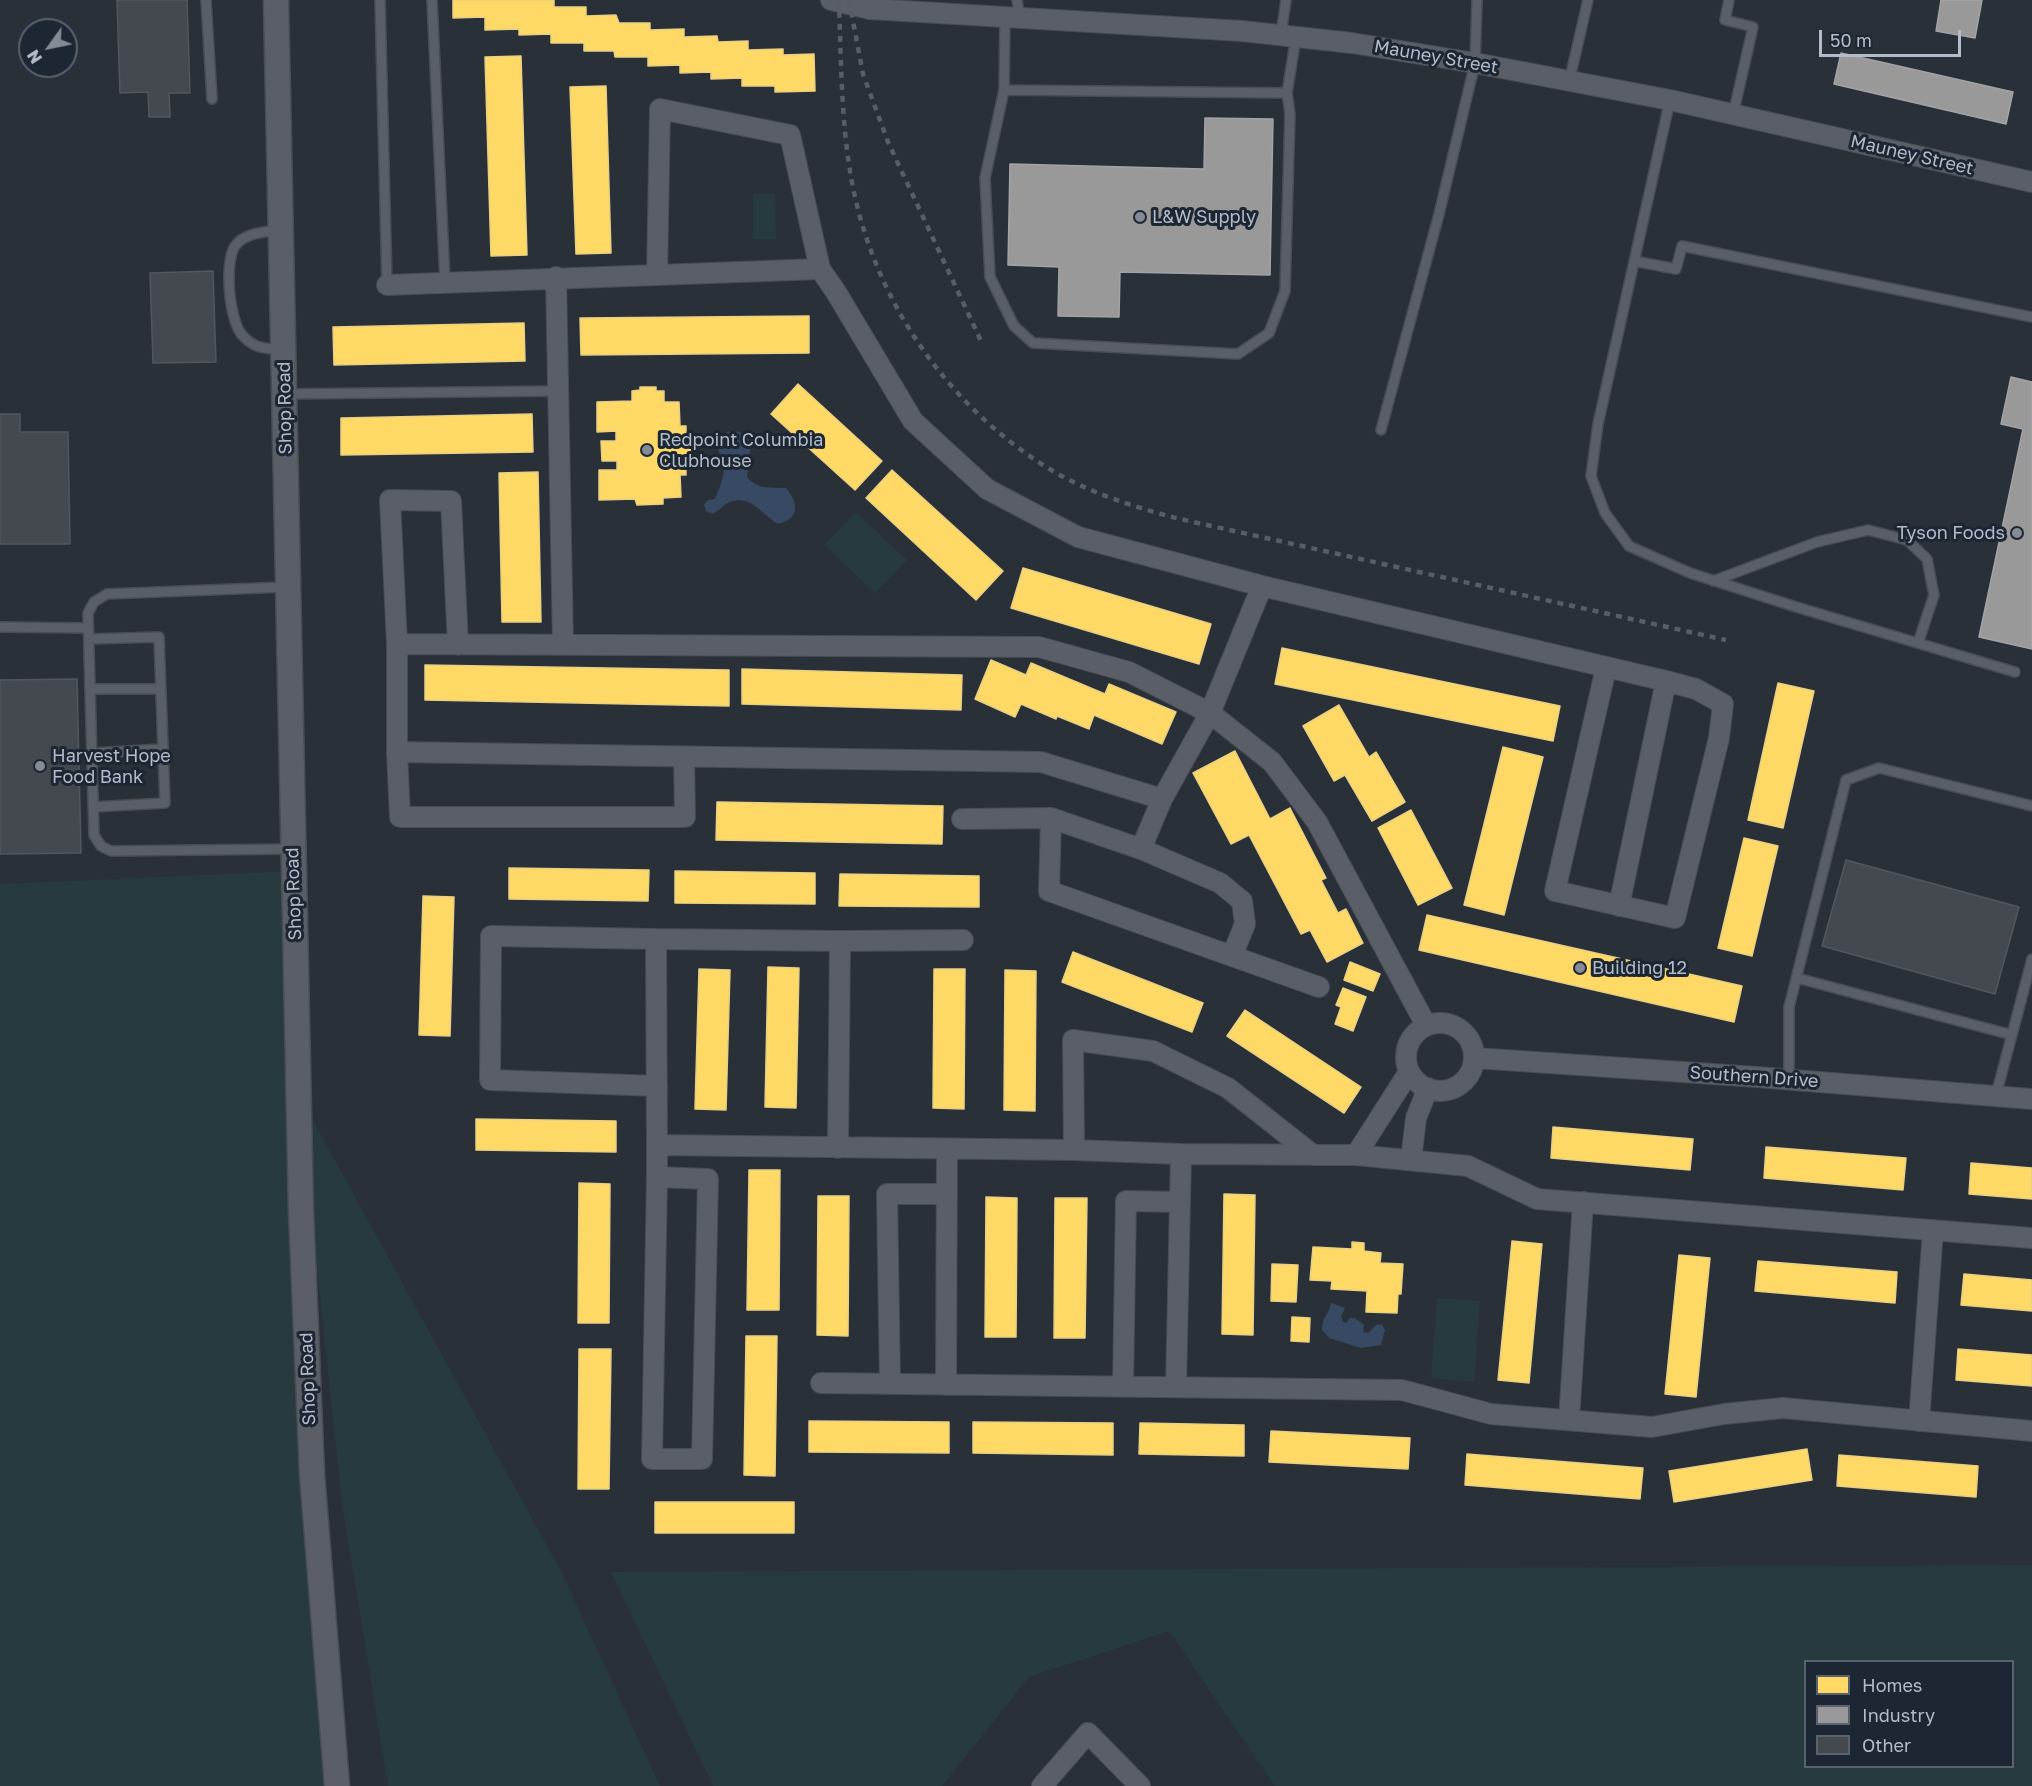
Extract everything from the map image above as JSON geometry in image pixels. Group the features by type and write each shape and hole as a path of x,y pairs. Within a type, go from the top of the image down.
{"street":[{"name":"Shop Road","path":"276,0 301,1211 312,1474 337,1786"},
{"name":"Mauney Street","path":"831,0 870,9 1014,12 1352,42 1670,100 2032,183"},
{"path":"657,274 660,109 790,135 820,269 913,421 987,489 1078,537 1262,586 1666,681 1696,689 1723,704 1719,738 1675,918 1555,891 1606,668"},
{"path":"387,285 820,269"},
{"path":"556,277 563,645"},
{"path":"458,645 452,501 390,500 397,644 397,753 400,817 685,817 684,757"},
{"path":"1140,849 1162,799 1210,713 1262,586"},
{"path":"397,644 1039,647 1129,672 1210,713 1272,762 1317,822 1426,1025"},
{"path":"1619,906 1666,681"},
{"path":"397,753 1041,762 1162,799"},
{"path":"1051,818 1049,891 1319,987"},
{"path":"962,819 1051,818 1140,849 1220,883 1242,901 1245,924 1232,956"},
{"path":"657,1086 490,1080 491,936 840,941 963,940"},
{"path":"656,939 657,1177 652,1459 702,1459 708,1179 657,1177"},
{"path":"838,1148 840,941"},
{"path":"1438,1022 1449,1023 1460,1028 1468,1036 1475,1058 1473,1069 1458,1087 1447,1091 1436,1091 1415,1081 1409,1072 1406,1050 1417,1031 1426,1025 1438,1022"},
{"path":"1074,1150 1073,1040 1153,1051 1228,1088 1313,1155"},
{"name":"Southern Drive","path":"1475,1058 2032,1099"},
{"path":"1356,1155 1409,1072"},
{"path":"1412,1160 1416,1118 1428,1088"},
{"path":"657,1145 1356,1155 1468,1166 1537,1199 2032,1238"},
{"path":"946,1384 948,1149"},
{"path":"1176,1387 1182,1154"},
{"path":"890,1384 887,1194 947,1194"},
{"path":"1123,1387 1126,1201 1180,1202"},
{"path":"1569,1420 1583,1202"},
{"path":"1919,1420 1933,1230"},
{"path":"821,1383 1402,1390 1491,1414 1652,1427 1724,1414 1783,1408 2032,1431"},
{"path":"1042,1786 1089,1733 1140,1786"}],"lane":[{"path":"206,0 212,99"},
{"path":"380,0 387,285"},
{"path":"432,0 446,282"},
{"path":"1014,12 1004,90 985,178 990,277 1014,326 1033,343 1238,354 1269,333 1285,291 1290,114 1287,93 1286,0"},
{"path":"1381,430 1439,214 1474,63 1477,0"},
{"path":"1569,82 1588,0"},
{"path":"1730,0 1725,21 1754,27 1733,115"},
{"path":"1004,90 1287,93"},
{"path":"1670,100 1598,424 1592,476 1605,513 1629,546 1690,573 2015,672"},
{"path":"281,230 252,234 236,245 229,262 232,315 241,335 257,348 284,350"},
{"path":"1634,261 1676,268 1682,246 2032,317"},
{"path":"285,394 558,391"},
{"path":"1713,581 1817,542 1868,530 1907,540 1927,559 1934,595 1918,643"},
{"path":"288,587 107,594 94,602 88,614 88,628 94,835 100,846 111,851 293,849"},
{"path":"0,627 88,628"},
{"path":"89,639 159,637 165,803 93,807"},
{"path":"90,689 161,689"},
{"path":"92,753 163,749"},
{"path":"1789,1080 1790,1007 1846,780 1879,768 2032,806"},
{"path":"1996,1095 2032,959"},
{"path":"1797,978 2012,1035"}],"green space":[{"path":"753,194 775,194 776,239 753,239"},
{"path":"856,512 907,560 875,593 824,545"},
{"path":"294,871 299,1095 562,1573 660,1786 388,1786 342,1503 300,1108 337,1786 0,1786 0,884"},
{"path":"1437,1298 1480,1301 1474,1382 1431,1378"},
{"path":"2032,1565 2032,1786 1275,1786 1169,1631 1029,1677 942,1786 713,1786 611,1572"}],"water":[{"path":"735,431 746,434 751,444 747,477 760,486 786,488 795,504 791,518 778,524 752,504 740,500 727,503 713,514 706,511 704,505 708,500 715,499 724,473 717,443 727,432"},
{"path":"1331,1303 1345,1308 1341,1316 1343,1322 1346,1323 1350,1318 1355,1318 1364,1325 1363,1332 1368,1333 1376,1325 1382,1324 1385,1330 1381,1345 1361,1348 1329,1338 1322,1330 1323,1321"}],"building: Homes":[{"path":"453,0 554,0 554,7 586,7 586,16 616,15 619,23 650,23 650,30 684,29 684,37 717,36 718,42 748,41 748,50 783,49 783,55 814,54 815,91 775,92 775,86 742,86 742,78 711,79 711,72 680,73 680,65 648,66 648,57 615,57 614,51 584,51 584,43 551,43 551,34 519,35 519,29 485,30 485,17 453,18"},
{"path":"521,56 527,255 491,256 485,57"},
{"path":"606,86 611,253 576,254 570,87"},
{"path":"809,316 809,353 581,355 580,318"},
{"path":"524,323 525,361 334,365 333,327"},
{"path":"798,384 882,461 855,490 771,414"},
{"name":"Redpoint Columbia Clubhouse","path":"640,387 656,387 656,391 664,391 664,402 679,402 680,426 686,426 686,442 692,442 693,458 686,458 686,475 680,475 681,497 663,498 663,504 637,505 635,499 599,500 599,470 617,470 617,461 602,461 601,441 616,441 616,431 597,432 597,402 632,401 632,391 640,390"},
{"path":"532,414 533,452 341,455 341,418"},
{"path":"892,470 1003,571 976,600 866,498"},
{"path":"538,472 541,622 502,622 499,473"},
{"path":"1023,568 1211,624 1199,664 1011,608"},
{"path":"1282,648 1560,706 1553,741 1275,684"},
{"path":"991,660 1026,675 1031,663 1105,694 1109,684 1176,712 1162,744 1094,715 1089,729 1057,716 1056,719 1021,704 1015,717 975,699"},
{"path":"425,665 729,670 729,706 425,700"},
{"path":"742,669 962,675 961,710 742,704"},
{"path":"1778,683 1814,691 1783,828 1748,820"},
{"path":"1339,705 1369,757 1376,752 1405,802 1372,821 1345,775 1334,781 1303,726"},
{"path":"1503,747 1543,757 1504,915 1464,905"},
{"path":"1235,751 1270,819 1290,808 1326,878 1321,880 1338,913 1346,909 1363,943 1327,962 1310,930 1301,934 1249,835 1231,844 1193,773"},
{"path":"717,802 943,806 942,844 716,840"},
{"path":"1411,810 1452,888 1418,905 1378,828"},
{"path":"1744,838 1778,846 1752,956 1718,948"},
{"path":"509,868 649,870 648,901 509,899"},
{"path":"675,871 815,873 815,904 675,903"},
{"path":"840,874 979,876 979,907 839,906"},
{"path":"423,896 454,897 450,1036 419,1035"},
{"name":"Building 12","path":"1427,915 1742,986 1734,1022 1419,950"},
{"path":"1073,952 1203,1003 1192,1032 1062,982"},
{"path":"1350,962 1380,974 1373,991 1344,980"},
{"path":"768,967 799,968 796,1108 765,1107"},
{"path":"699,969 730,970 726,1110 695,1109"},
{"path":"934,969 965,969 964,1109 933,1108"},
{"path":"1005,970 1036,971 1035,1111 1004,1110"},
{"path":"1343,988 1366,997 1353,1031 1335,1024 1341,1007 1336,1005"},
{"path":"1245,1010 1361,1087 1344,1113 1227,1036"},
{"path":"476,1119 616,1121 616,1152 476,1150"},
{"path":"1553,1127 1693,1139 1690,1170 1551,1158"},
{"path":"1766,1147 1906,1158 1903,1190 1764,1178"},
{"path":"1971,1163 2032,1168 2032,1199 1969,1194"},
{"path":"749,1170 780,1170 779,1310 747,1310"},
{"path":"579,1183 610,1184 609,1323 578,1323"},
{"path":"1224,1194 1255,1195 1253,1335 1222,1334"},
{"path":"818,1196 849,1196 848,1336 817,1335"},
{"path":"986,1197 1017,1198 1016,1337 985,1337"},
{"path":"1055,1198 1087,1198 1085,1338 1054,1338"},
{"path":"1512,1241 1542,1244 1529,1383 1498,1380"},
{"path":"1352,1242 1364,1243 1364,1251 1381,1253 1380,1263 1403,1264 1397,1313 1366,1312 1367,1291 1331,1289 1332,1281 1310,1280 1313,1247 1352,1249"},
{"path":"1679,1255 1710,1258 1696,1397 1665,1394"},
{"path":"1758,1261 1897,1272 1895,1303 1755,1291"},
{"path":"1272,1264 1298,1265 1296,1302 1271,1301"},
{"path":"1964,1274 2032,1280 2032,1311 1961,1305"},
{"path":"1292,1317 1310,1318 1309,1342 1291,1341"},
{"path":"746,1336 777,1336 775,1476 744,1475"},
{"path":"579,1349 611,1349 609,1489 578,1489"},
{"path":"1958,1349 2032,1355 2032,1386 1956,1380"},
{"path":"809,1421 949,1422 949,1453 809,1452"},
{"path":"973,1422 1113,1423 1113,1455 973,1453"},
{"path":"1140,1423 1244,1425 1244,1456 1139,1454"},
{"path":"1271,1431 1410,1438 1408,1469 1269,1462"},
{"path":"1807,1449 1812,1480 1674,1502 1669,1471"},
{"path":"1467,1454 1643,1468 1640,1499 1465,1485"},
{"path":"1839,1455 1978,1466 1976,1497 1837,1486"},
{"path":"655,1502 794,1502 794,1533 655,1533"}],"building: Industry":[{"path":"1941,0 1982,0 1975,38 1936,31"},
{"path":"1841,53 2013,92 2006,124 1834,84"},
{"name":"L&W Supply","path":"1205,118 1273,119 1270,275 1120,272 1119,317 1058,316 1059,267 1008,265 1010,164 1204,169"},
{"name":"Tyson Foods","path":"2011,377 2032,382 2032,649 1979,637 2023,429 2001,424"}],"building: Other":[{"path":"117,0 187,0 190,93 169,93 170,117 149,117 148,92 120,93"},
{"path":"213,271 216,362 153,363 150,273"},
{"path":"0,414 20,414 20,432 68,432 70,544 0,544"},
{"name":"Harvest Hope Food Bank","path":"77,679 81,853 0,854 0,680"},
{"path":"1846,860 2019,907 1995,994 1822,946"}],"railway":[{"path":"839,0 842,89 851,177 861,219 875,260 892,299 914,336 939,371 968,404 999,433 1034,459 1086,488 1180,519 1726,640"},
{"path":"849,0 863,74 888,142 981,341"}],"place":[{"name":"L&W Supply","path":"1140,217"},
{"name":"Redpoint Columbia Clubhouse","path":"647,450"},
{"name":"Tyson Foods","path":"2017,533"},
{"name":"Harvest Hope Food Bank","path":"40,766"},
{"name":"Building 12","path":"1580,968"}]}
